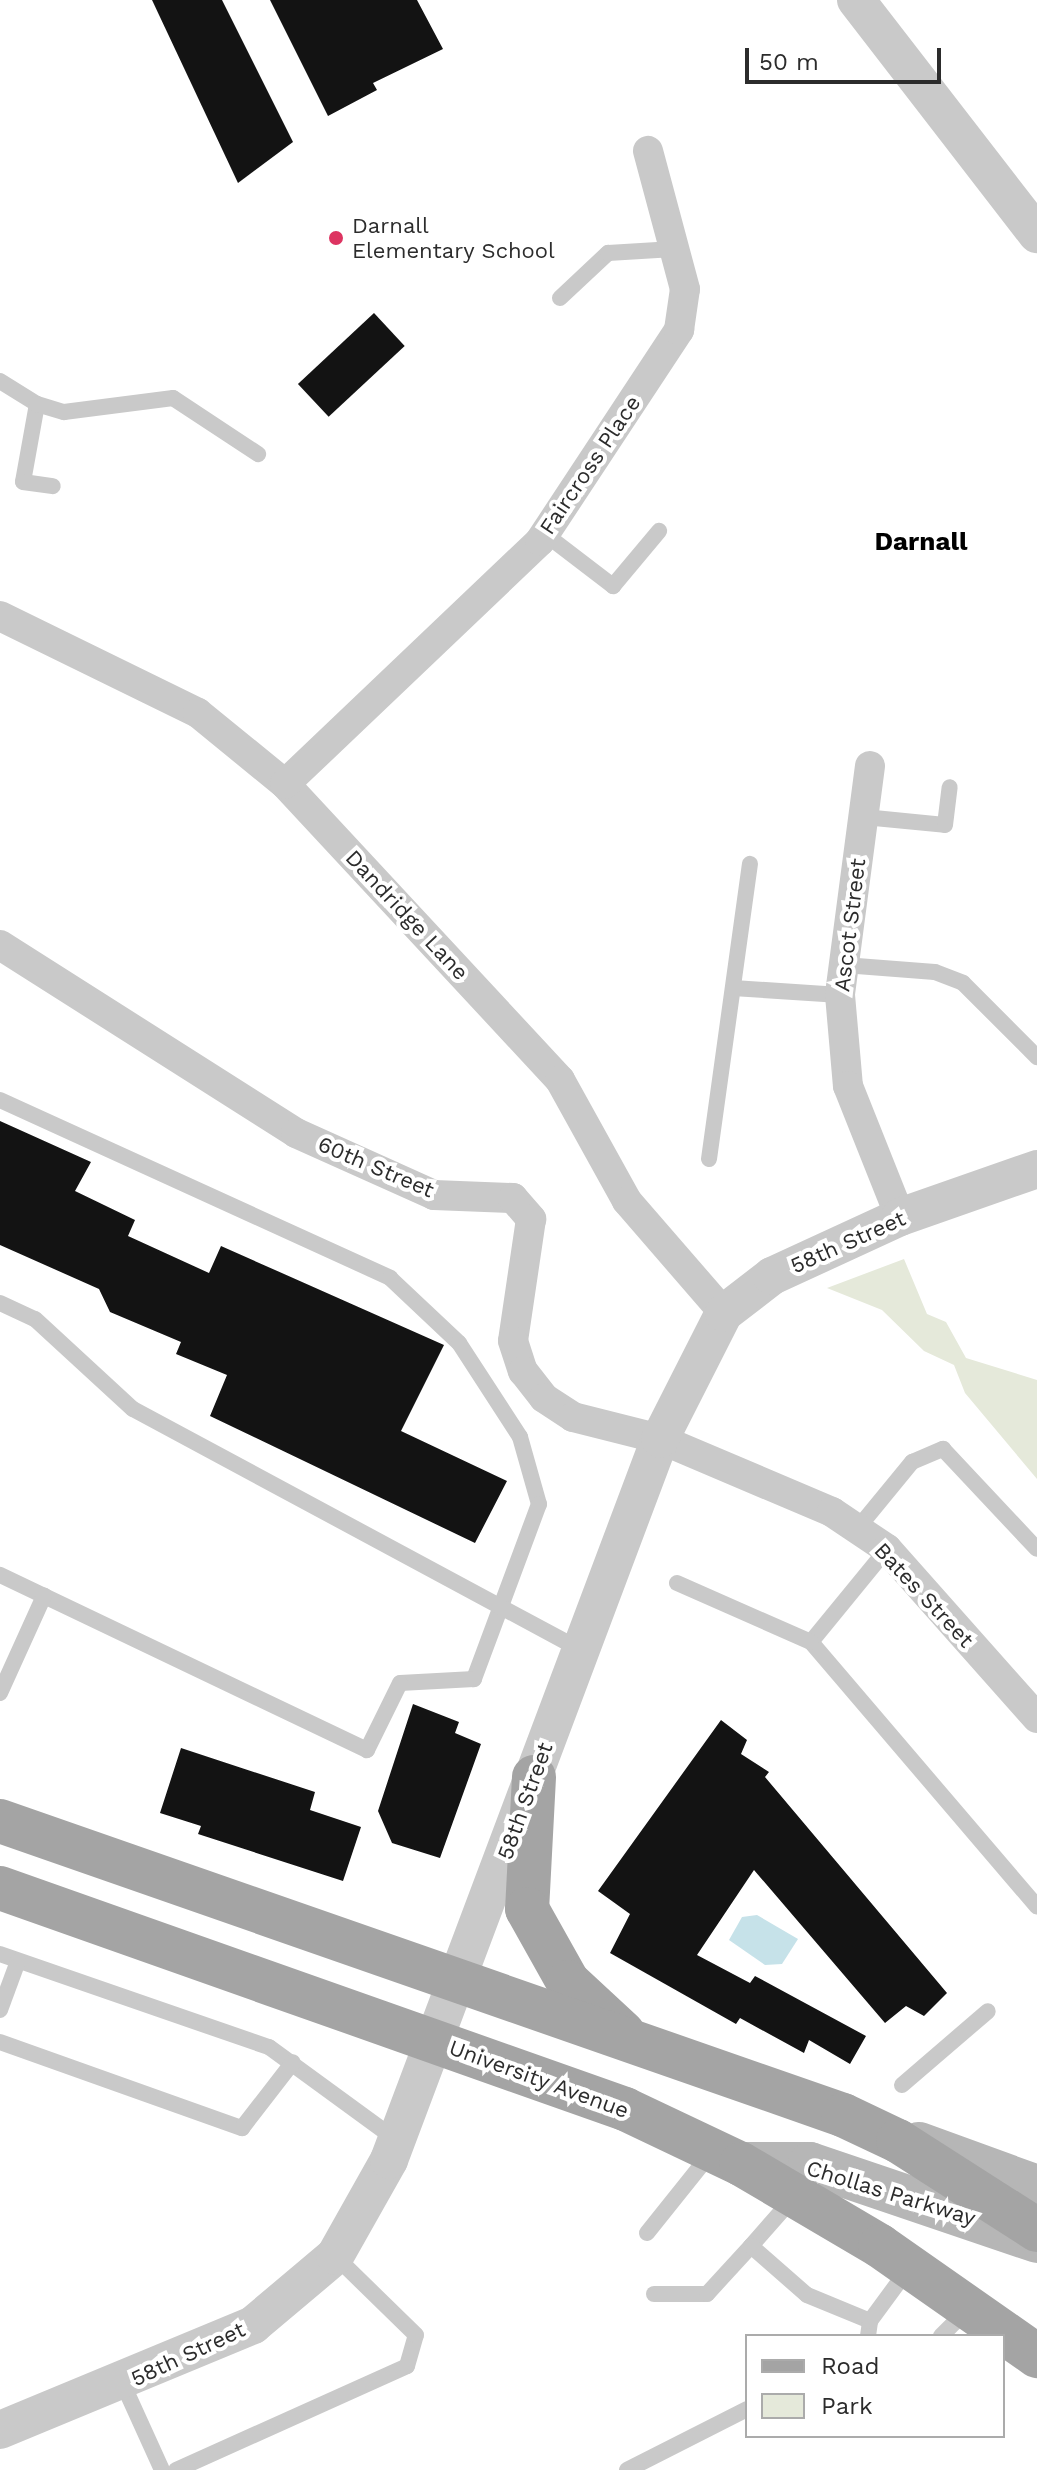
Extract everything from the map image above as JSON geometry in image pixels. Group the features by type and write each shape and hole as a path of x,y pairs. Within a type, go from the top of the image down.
{"main road":[{"path":"534,1777 527,1909 568,1982 636,2046"},
{"path":"0,1821 636,2046 843,2115 1037,2187"},
{"name":"University Avenue","path":"0,1888 625,2109 727,2157 910,2267 955,2322 984,2334"},
{"path":"843,2115 898,2141 1037,2230"},
{"name":"Chollas Parkway","path":"727,2157 810,2164 1037,2241"},
{"name":"University Avenue","path":"1005,2343 1037,2356"}],"street":[{"path":"856,0 1037,234"},
{"name":"Faircross Place","path":"285,784 545,534 679,330 685,289 648,151"},
{"name":"Dandridge Lane","path":"0,616 198,713 285,784 560,1080 627,1201 724,1313"},
{"name":"Ascot Street","path":"870,766 840,995 848,1086 900,1217"},
{"name":"60th Street","path":"0,945 296,1133 434,1195 513,1198 531,1219 511,1325 523,1371 544,1398 573,1417 660,1439"},
{"name":"58th Street","path":"0,2430 123,2384 253,2325 335,2256 396,2140 660,1439 724,1313 772,1276 900,1217 1037,1169"},
{"name":"Bates Street","path":"660,1439 857,1529 887,1549 1037,1718"}],"lane":[{"path":"560,298 608,253 674,249"},
{"path":"0,381 37,404 64,412 173,398 258,454"},
{"path":"37,404 23,482 53,486"},
{"path":"545,534 613,586 659,531"},
{"path":"864,817 945,825 950,787"},
{"path":"709,1159 750,864"},
{"path":"844,965 935,972 963,983 1037,1057"},
{"path":"733,988 840,995"},
{"path":"0,1100 390,1278 459,1343 520,1437 539,1504 474,1679 400,1683 367,1750 0,1575"},
{"path":"0,1303 35,1319 133,1409 499,1611 581,1650"},
{"path":"857,1529 912,1462 943,1449 1037,1549"},
{"path":"811,1642 887,1549"},
{"path":"677,1583 811,1642 1037,1907"},
{"path":"0,1693 44,1596"},
{"path":"0,1954 269,2047 396,2140"},
{"path":"0,2010 18,1961"},
{"path":"902,2085 988,2011"},
{"path":"0,2042 242,2128 293,2062"},
{"path":"647,2233 727,2157"},
{"path":"654,2294 707,2294 795,2196"},
{"path":"751,2246 807,2295 869,2329 910,2267"},
{"path":"176,2470 407,2366 416,2335 335,2256"},
{"path":"123,2384 162,2470"},
{"path":"627,2470 745,2410"}],"green space":[{"path":"904,1259 927,1314 946,1322 966,1358 1037,1380 1037,1479 965,1393 954,1365 924,1351 882,1310 827,1288"}],"water":[{"path":"757,1915 798,1939 782,1964 765,1965 729,1940 742,1917"}],"building":[{"path":"152,0 222,0 293,142 238,183"},
{"path":"270,0 417,0 443,49 373,83 377,90 328,116"},
{"path":"374,313 405,346 329,417 298,384"},
{"path":"0,1121 91,1162 75,1191 135,1220 128,1236 209,1273 221,1246 444,1345 401,1431 507,1481 475,1543 210,1416 227,1375 176,1354 181,1342 110,1312 99,1289 0,1245"},
{"path":"413,1704 459,1722 455,1733 481,1744 440,1858 392,1843 378,1811"},
{"path":"721,1720 747,1740 741,1754 769,1772 765,1777 947,1993 924,2016 906,2006 885,2023 754,1870 697,1955 750,1983 755,1976 866,2036 850,2064 809,2040 804,2053 740,2018 736,2024 610,1953 630,1914 598,1891"},
{"path":"181,1748 315,1792 310,1810 361,1827 343,1881 198,1834 201,1826 160,1813"}],"place":[{"name":"Darnall Elementary School","path":"336,238"}],"district":[{"name":"Darnall","path":"921,542"}]}
